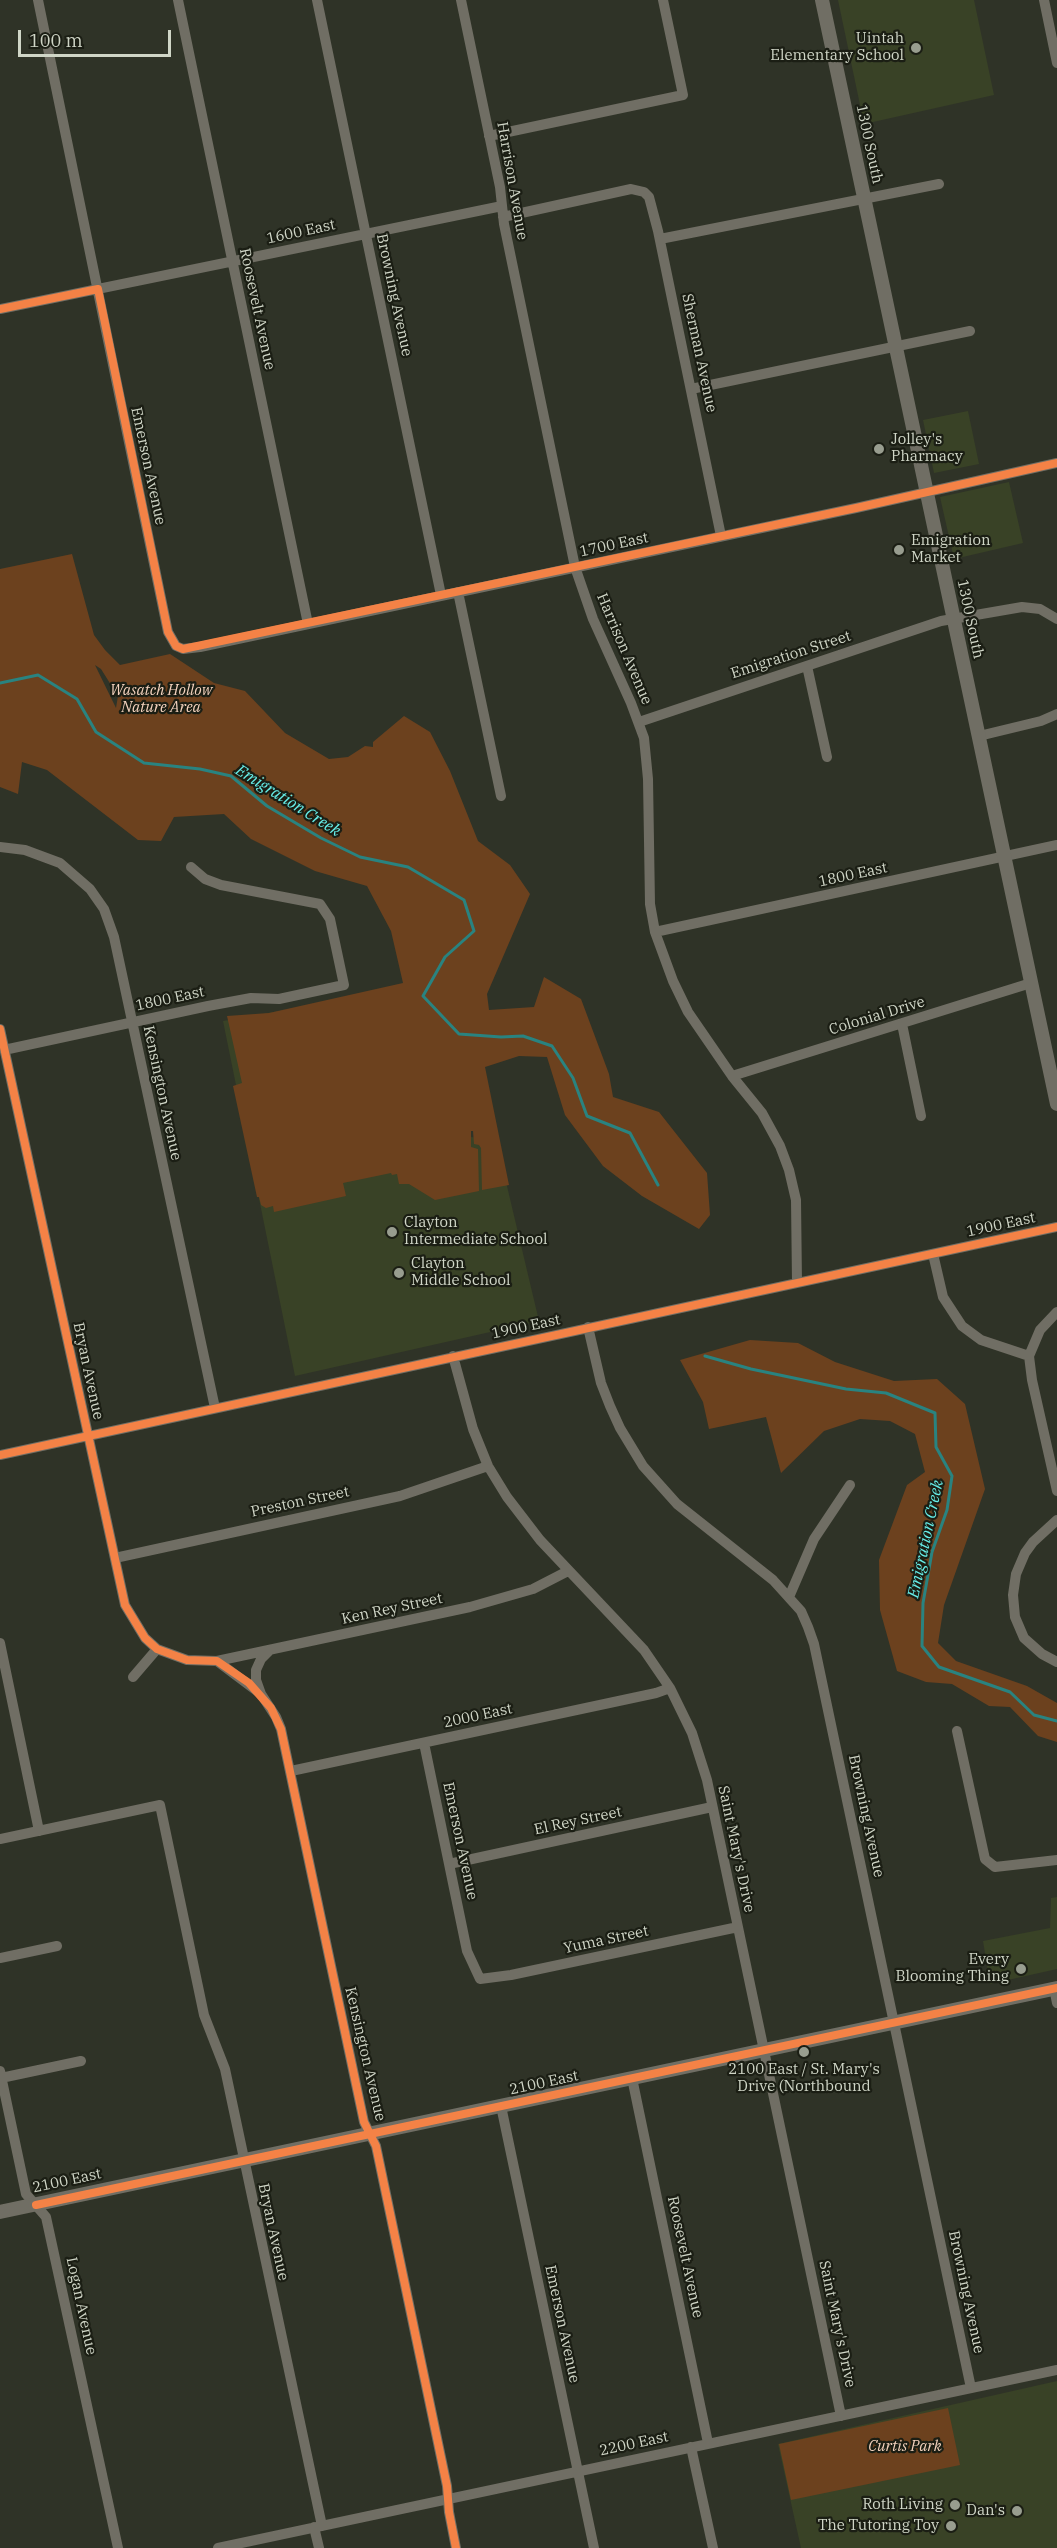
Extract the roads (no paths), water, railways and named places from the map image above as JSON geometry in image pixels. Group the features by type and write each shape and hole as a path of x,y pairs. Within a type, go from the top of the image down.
{"street":[{"name":"Emerson Avenue","path":"38,0 168,632 176,646"},
{"name":"Roosevelt Avenue","path":"178,0 308,624"},
{"name":"Browning Avenue","path":"317,0 441,595"},
{"name":"Harrison Avenue","path":"461,0 576,567 593,619 639,722 647,753 649,887 656,932 673,981 688,1012 732,1076 762,1113 780,1146 789,1170 796,1200 797,1283"},
{"path":"489,136 683,95 663,0"},
{"name":"1300 South","path":"822,0 1057,1104"},
{"path":"1044,0 1057,63"},
{"path":"660,239 939,184"},
{"name":"1600 East","path":"0,309 366,234 632,189"},
{"name":"Sherman Avenue","path":"632,189 644,192 649,197 660,239 721,536"},
{"path":"691,389 970,332"},
{"name":"1700 East","path":"176,646 189,649 1057,463"},
{"path":"458,592 501,796"},
{"name":"Emigration Street","path":"639,722 930,625 1022,607 1040,609 1057,619"},
{"path":"807,666 827,757"},
{"path":"979,736 1041,722 1057,714"},
{"name":"1800 East","path":"656,932 1057,845"},
{"name":"Kensington Avenue","path":"0,847 25,850 60,863 90,889 104,909 114,937 215,1407"},
{"name":"1800 East","path":"4,1050 219,1004 251,998 279,999 344,985 330,919 320,903 221,885 205,879 191,867"},
{"name":"Colonial Drive","path":"732,1076 1031,983"},
{"path":"902,1023 921,1116"},
{"name":"Bryan Avenue","path":"0,1029 125,1605 145,1638 157,1649 187,1660 217,1661"},
{"name":"1900 East","path":"0,1455 1057,1227"},
{"path":"933,1254 943,1297 962,1326 981,1340 1029,1356"},
{"path":"1057,1312 1040,1330 1029,1356 1032,1380 1057,1491"},
{"name":"Browning Avenue","path":"588,1328 601,1383 610,1406 643,1466 677,1504 773,1580 801,1611 814,1644 971,2388"},
{"name":"Saint Mary's Drive","path":"453,1356 467,1413 488,1466 522,1518 568,1571 644,1650 670,1688 692,1733 712,1807 841,2416"},
{"name":"Preston Street","path":"115,1558 400,1496 488,1466"},
{"path":"789,1597 814,1539 850,1485"},
{"path":"1057,1520 1033,1542 1025,1553 1016,1574 1013,1595 1016,1617 1024,1638 1042,1654 1057,1662"},
{"name":"Ken Rey Street","path":"217,1661 491,1602 547,1583 568,1571"},
{"path":"0,1643 39,1831 0,1839"},
{"path":"133,1677 157,1649"},
{"path":"261,1694 256,1680 256,1670 261,1659 270,1650"},
{"name":"Kensington Avenue","path":"217,1661 261,1694 281,1729 364,2122 377,2150 447,2486 456,2548"},
{"name":"2000 East","path":"291,1771 656,1693 670,1688"},
{"path":"957,1731 980,1844 989,1863 995,1867 1003,1867 1057,1860"},
{"name":"Emerson Avenue","path":"424,1743 467,1951 480,1979"},
{"name":"Bryan Avenue","path":"39,1831 160,1805 204,2015 225,2069 318,2526 319,2548"},
{"name":"El Rey Street","path":"449,1864 712,1807"},
{"name":"Yuma Street","path":"480,1979 511,1975 738,1927"},
{"path":"0,1959 57,1946"},
{"path":"1056,1988 1057,2003"},
{"name":"2100 East","path":"0,2212 1056,1988"},
{"name":"Logan Avenue","path":"81,2061 1,2075 26,2194 46,2217 118,2548"},
{"name":"Roosevelt Avenue","path":"632,2078 708,2443"},
{"name":"Emerson Avenue","path":"501,2106 594,2548"},
{"name":"2200 East","path":"218,2548 1057,2370"},
{"path":"691,2447 713,2548"}],"waterway":[{"name":"Emigration Creek","path":"0,683 38,675 77,699 96,732 144,763 200,769 231,776 267,806 321,838 360,857 408,867 464,900 474,931 445,957 423,996 459,1034 523,1036 552,1046 573,1078 587,1116 630,1133 658,1185"},
{"name":"Emigration Creek","path":"705,1356 751,1369 846,1389 886,1393 935,1413 936,1447 952,1476 947,1510 932,1552 923,1603 922,1646 939,1667 1010,1692 1034,1715 1057,1721"}],"place":[{"name":"Uintah Elementary School","path":"916,48"},
{"name":"Jolley's Pharmacy","path":"879,449"},
{"name":"Emigration Market","path":"899,550"},
{"name":"Clayton Intermediate School","path":"392,1232"},
{"name":"Clayton Middle School","path":"399,1273"},
{"name":"Every Blooming Thing","path":"1021,1969"},
{"name":"2100 East / St. Mary's Drive (Northbound","path":"804,2052"},
{"name":"Roth Living","path":"955,2505"},
{"name":"Dan's","path":"1017,2511"},
{"name":"The Tutoring Toy","path":"951,2526"}],"park label":[{"name":"Wasatch Hollow Nature Area","path":"161,700"},
{"name":"Curtis Park","path":"905,2447"}]}
